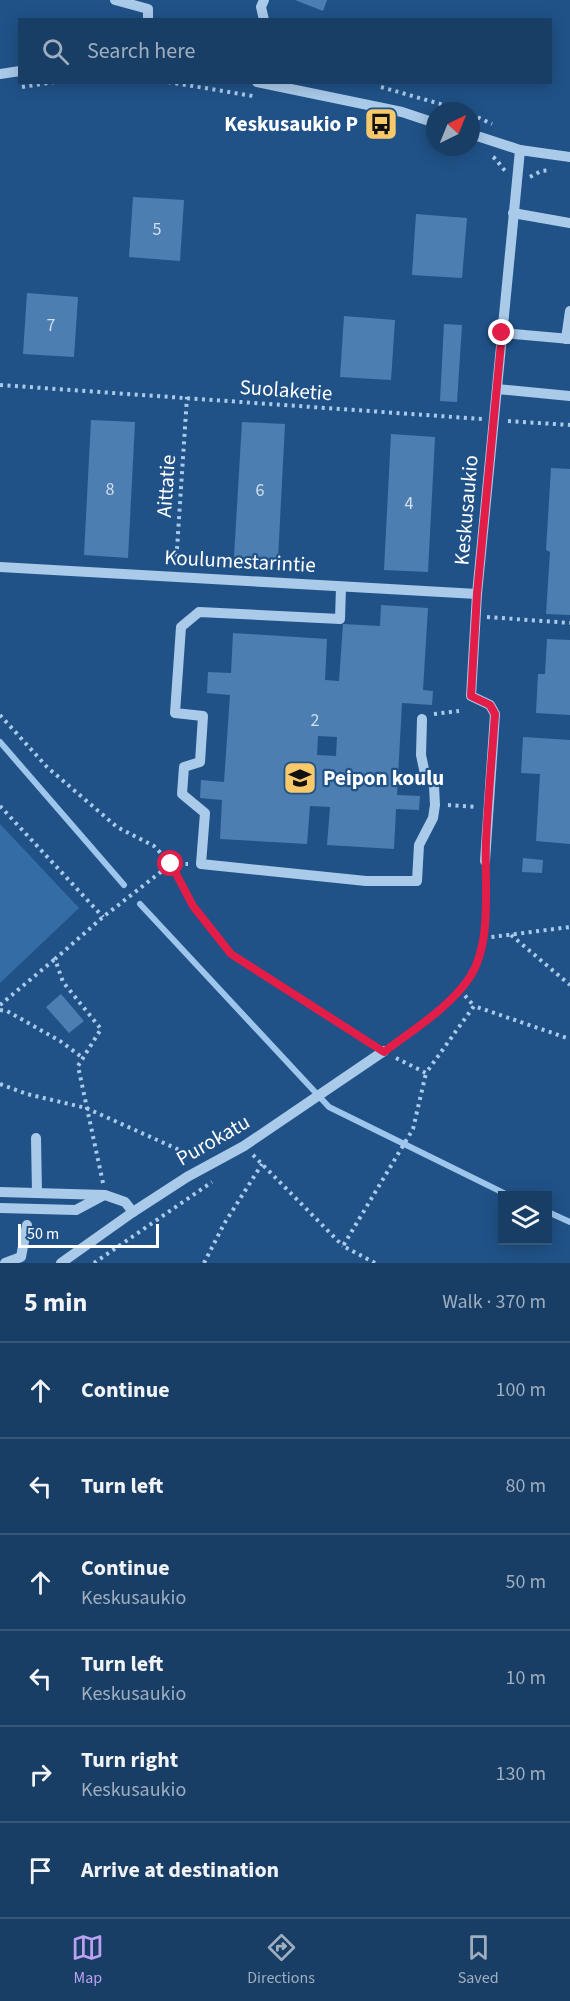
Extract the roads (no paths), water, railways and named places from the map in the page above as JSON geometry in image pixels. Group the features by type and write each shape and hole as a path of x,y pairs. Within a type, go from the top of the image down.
{"street":[{"path":"115,0 148,9 148,18"},
{"path":"264,0 261,7 264,18"},
{"path":"0,74 18,71"},
{"path":"265,84 402,112 426,120"},
{"path":"480,137 520,150 570,157"},
{"name":"Keskusaukio","path":"485,861 495,714 490,705 471,696 477,594 520,150"},
{"path":"513,213 570,223"},
{"path":"502,333 568,339 570,311"},
{"path":"497,389 570,396"},
{"name":"Koulumestarintie","path":"0,567 477,594"},
{"path":"341,587 340,619 199,612 181,627 175,713 203,716 200,762 184,767 183,794 205,813 201,864 366,881 417,881 419,845 433,818 435,805 434,786 425,774 421,754 422,719"},
{"name":"Purokatu","path":"61,1263 133,1212 244,1146 384,1052"},
{"path":"36,1138 37,1193"},
{"path":"0,1192 105,1195 125,1202 133,1212"},
{"path":"0,1208 76,1210 105,1195"},
{"path":"4,1263 22,1260 27,1225"}],"waterway":[{"path":"0,742 124,885"},
{"path":"140,904 329,1107 500,1191"},
{"path":"552,1214 570,1222"}],"place":[{"name":"Keskusaukio P","path":"381,124"},
{"name":"Peipon koulu","path":"300,778"}]}
